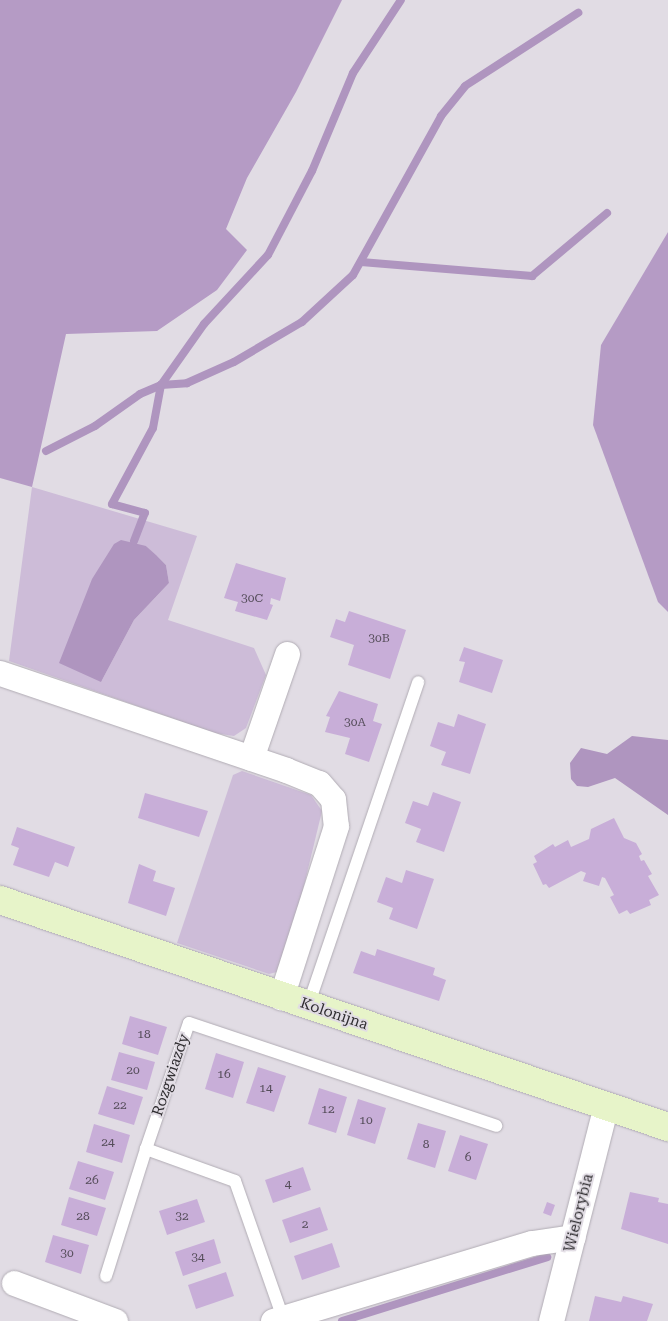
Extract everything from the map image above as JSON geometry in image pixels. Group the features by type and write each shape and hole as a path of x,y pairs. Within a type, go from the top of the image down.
{"street":[{"path":"251,758 287,654"},
{"path":"0,673 319,783 333,799 336,826 281,996"},
{"name":"Kolonijna","path":"0,900 668,1127"},
{"name":"Wielorybia","path":"551,1321 606,1106"},
{"path":"278,1320 532,1243 573,1237"},
{"path":"14,1283 115,1321"}],"lane":[{"path":"308,1006 418,682"},
{"name":"Rozgwiazdy","path":"146,1149 189,1024 496,1126"},
{"path":"106,1276 146,1149 234,1181 278,1320"}],"shaded area":[{"path":"0,0 342,0 296,92 247,178 226,229 247,250 217,290 157,331 66,334 32,487 0,478"},
{"path":"668,232 668,612 658,602 593,425 601,345"},
{"path":"32,487 197,536 168,620 254,648 266,675 246,728 234,736 214,733 9,661","holes":["146,546 166,565 169,583 134,620 101,682"]},
{"path":"121,540 146,546 166,565 169,583 134,620 101,682 59,663 92,579 114,544"},
{"path":"632,736 668,740 668,815 615,778 588,787 577,786 571,779 570,763 581,748 607,754"},
{"path":"242,771 311,795 322,811 295,923 277,972 269,974 177,943 233,775"}],"building":[{"path":"236,563 286,578 280,601 271,598 270,604 273,605 267,620 235,611 238,602 224,598"},
{"path":"349,611 406,630 390,679 348,665 354,645 330,637 336,619 345,622"},
{"path":"464,647 503,660 492,693 459,682 465,662 459,661"},
{"path":"339,691 378,704 373,721 382,724 369,762 345,754 350,738 325,732 330,717 326,716"},
{"path":"458,714 486,724 470,774 441,765 446,752 430,746 438,722 454,727"},
{"path":"433,792 461,802 444,852 416,842 421,829 405,823 413,801 428,806"},
{"path":"145,793 208,811 199,837 138,818"},
{"path":"614,818 624,838 636,843 642,854 639,856 641,861 644,860 652,874 648,876 659,895 649,900 651,905 630,914 627,910 619,914 610,897 614,895 605,878 602,877 599,886 583,881 586,873 581,871 549,888 546,884 543,885 533,864 537,862 534,856 553,844 555,847 568,840 571,847 589,839 591,829"},
{"path":"17,827 75,847 68,867 55,862 49,877 13,865 19,848 11,845"},
{"path":"139,864 156,871 153,881 175,888 166,916 128,903"},
{"path":"406,870 434,879 417,929 389,919 393,908 377,902 386,877 402,883"},
{"path":"377,949 435,968 433,975 446,980 439,1001 353,973 361,951 375,956"},
{"path":"130,1016 167,1027 158,1055 122,1044"},
{"path":"119,1052 155,1062 147,1090 111,1080"},
{"path":"216,1053 244,1062 233,1098 205,1089"},
{"path":"258,1067 286,1076 274,1112 246,1103"},
{"path":"107,1086 143,1097 134,1125 98,1114"},
{"path":"319,1088 347,1097 336,1133 308,1124"},
{"path":"358,1099 386,1108 375,1144 347,1135"},
{"path":"418,1123 446,1131 435,1168 407,1159"},
{"path":"94,1124 130,1135 122,1163 86,1152"},
{"path":"460,1135 488,1144 476,1180 448,1171"},
{"path":"78,1161 114,1172 105,1200 69,1189"},
{"path":"303,1167 311,1190 273,1203 265,1180"},
{"path":"630,1192 659,1198 658,1202 668,1204 668,1244 621,1229"},
{"path":"69,1197 106,1208 97,1236 61,1225"},
{"path":"197,1199 205,1222 167,1235 159,1211"},
{"path":"547,1202 555,1205 551,1216 543,1213"},
{"path":"320,1207 328,1230 290,1243 282,1220"},
{"path":"53,1235 89,1245 81,1274 45,1262"},
{"path":"214,1239 221,1263 183,1276 175,1252"},
{"path":"332,1243 340,1267 302,1280 294,1256"},
{"path":"226,1272 234,1296 196,1309 188,1285"},
{"path":"595,1296 621,1302 623,1296 653,1304 647,1321 589,1321"}],"waterway":[{"path":"134,541 145,513 112,504 153,428 161,385 204,324 268,255 312,171 353,73 401,0"},
{"path":"46,451 95,426 140,394 161,385 187,383 234,362 302,322 353,275 441,116 465,86 578,13"},
{"path":"361,262 532,276 607,213"},
{"path":"342,1321 547,1257"}]}
